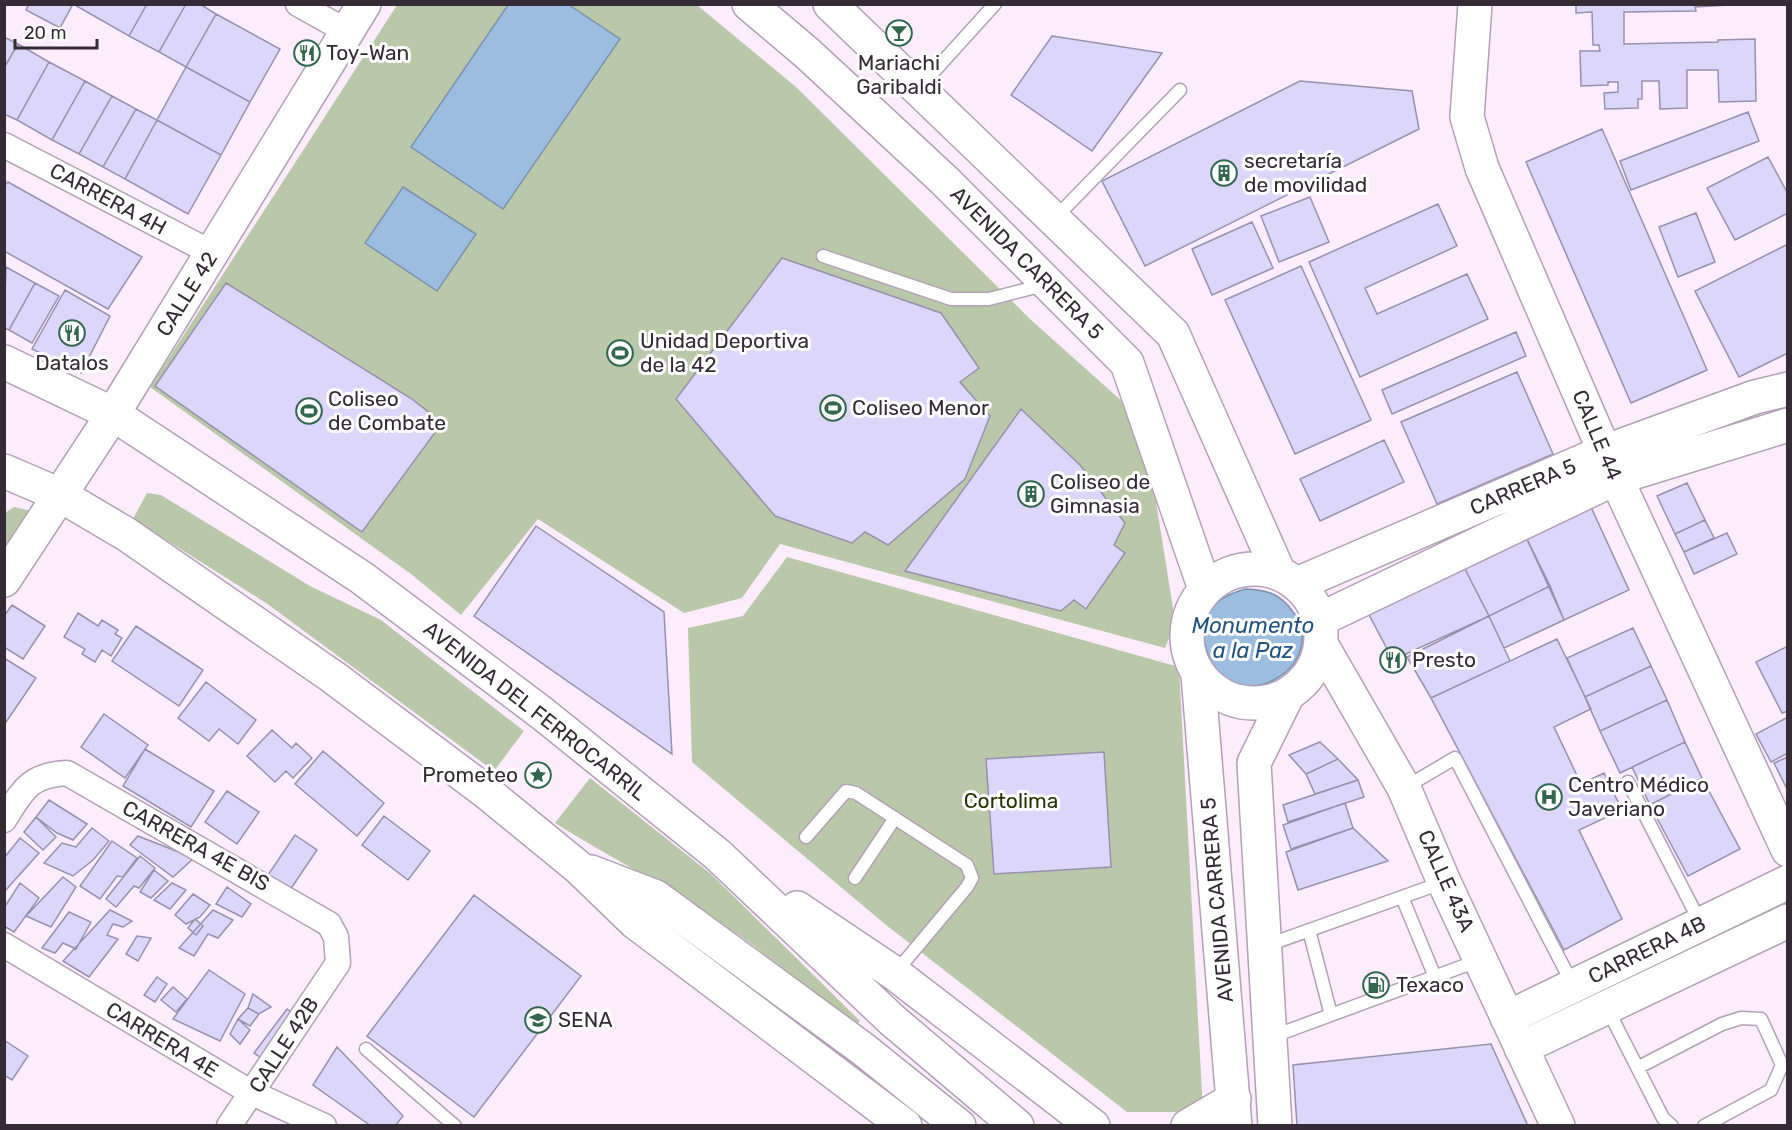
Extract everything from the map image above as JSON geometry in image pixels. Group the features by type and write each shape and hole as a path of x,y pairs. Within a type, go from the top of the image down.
{"main road":[{"name":"AVENIDA CARRERA 5","path":"749,4 807,53 944,180 1127,363 1205,589"},
{"name":"CALLE 44","path":"1475,4 1467,117 1482,168 1610,465 1788,850"},
{"path":"836,6 918,89 1173,334 1288,579"},
{"name":"CALLE 42","path":"4,580 113,414 356,18"},
{"name":"AVENIDA DEL FERROCARRIL","path":"4,362 113,414 362,578 584,746 718,855 892,1020 1017,1125"},
{"name":"CARRERA 5","path":"1320,632 1610,465 1755,397 1788,389"},
{"name":"CARRERA 5","path":"1288,579 1610,465 1788,424"},
{"path":"4,471 60,495 126,534 333,677 485,790 578,867 635,922 905,1125"},
{"path":"1261,568 1288,579 1311,600 1320,632 1310,673 1288,694 1261,703 1243,702 1225,697 1210,688 1198,675 1188,654 1186,631 1191,609 1205,589 1221,576 1241,569 1261,568"},
{"name":"CALLE 43A","path":"1320,632 1404,788 1444,882 1558,1125"},
{"name":"AVENIDA CARRERA 5","path":"1198,675 1235,1112"},
{"name":"AVENIDA CARRERA 5","path":"1275,1125 1254,763 1288,694"},
{"path":"578,867 656,897 863,1049 959,1125"},
{"name":"CARRERA 4B","path":"1507,1018 1788,882"},
{"path":"755,891 778,896 894,974 1092,1125"},
{"name":"CARRERA 4B","path":"1521,1048 1788,921"},
{"path":"1188,1125 1235,1112"}],"street":[{"path":"298,4 356,18"},
{"name":"CARRERA 4H","path":"4,145 212,253"},
{"name":"CARRERA 4E BIS","path":"4,820 24,789 48,774 67,774 329,924 336,937 338,963"},
{"name":"CARRERA 4E","path":"7,953 252,1093 324,1125"},
{"name":"CALLE 42B","path":"229,1125 338,963"}],"lane":[{"path":"918,89 994,4"},
{"path":"1054,219 1180,90"},
{"path":"824,255 951,299 989,299 1049,284"},
{"path":"1404,788 1451,758 1455,758 1573,986"},
{"path":"1628,782 1701,923"},
{"path":"806,837 846,791 856,793 967,865 972,878 967,888 894,974"},
{"path":"855,878 894,818"},
{"path":"1264,946 1444,882"},
{"path":"1402,897 1435,977"},
{"path":"1309,930 1331,1015"},
{"path":"1270,1038 1481,960"},
{"path":"1606,1007 1664,1118 1672,1125"},
{"path":"1639,1067 1722,1024 1742,1018 1761,1019 1782,1065 1770,1090 1704,1125"},
{"path":"366,1049 455,1125"}],"green space":[{"name":"Unidad Deportiva de la 42","path":"397,5 697,5 796,87 1030,319 1124,403 1156,502 1173,608 1173,629 1165,648 780,544 742,598 684,613 538,519 461,615 411,574 150,387"},
{"path":"147,493 161,495 310,586 381,620 524,731 494,771 266,603 133,519"},
{"path":"14,507 36,512 5,563 5,513"},
{"name":"Cortolima","path":"787,557 1179,667 1203,1112 1127,1112 886,925 692,762 688,628 743,616"},
{"path":"590,778 711,874 860,1021 857,1025 720,922 555,823"}],"water":[{"path":"508,5 569,5 620,39 503,209 411,147"},
{"path":"403,187 476,234 437,291 365,243"},
{"name":"Monumento a la Paz","path":"1246,589 1266,591 1281,599 1290,608 1301,629 1300,650 1290,667 1274,680 1255,686 1235,684 1218,672 1206,648 1204,636 1204,625 1212,608 1226,596"}],"building":[{"path":"29,4 73,4 60,28 26,10"},
{"path":"73,4 147,4 129,36"},
{"path":"147,4 186,4 159,52 129,36"},
{"path":"186,4 200,4 216,14 186,67 159,52"},
{"path":"1576,4 1746,4 1695,7 1696,11 1624,12 1624,44 1755,39 1756,101 1719,102 1718,70 1687,70 1687,108 1660,109 1659,81 1642,81 1642,99 1638,99 1638,108 1605,109 1604,93 1618,92 1618,82 1608,82 1608,85 1581,86 1580,51 1600,51 1599,45 1593,45 1592,12 1576,13"},
{"path":"216,14 280,49 250,102 186,67"},
{"path":"1052,36 1162,53 1092,151 1011,95"},
{"path":"4,37 18,44 4,68"},
{"path":"18,44 49,62 17,120 4,114 4,68"},
{"path":"49,62 85,81 52,140 17,120"},
{"path":"186,67 250,102 221,155 157,120"},
{"path":"85,81 112,96 79,154 52,140"},
{"name":"secretaría de movilidad","path":"1300,81 1412,91 1419,129 1145,266 1102,181"},
{"path":"112,96 136,109 103,167 79,154"},
{"path":"136,109 157,120 125,179 103,167"},
{"path":"1748,112 1759,141 1631,190 1620,161"},
{"path":"157,120 221,155 188,214 125,179"},
{"path":"1602,129 1707,370 1631,403 1526,162"},
{"path":"1768,157 1788,194 1788,213 1735,240 1707,188"},
{"path":"8,182 142,257 108,309 4,251 4,186"},
{"path":"1310,197 1329,242 1279,262 1261,216"},
{"path":"1438,204 1457,246 1365,288 1377,314 1467,274 1488,319 1360,377 1309,262"},
{"path":"1696,213 1715,262 1678,277 1659,227"},
{"path":"1252,222 1273,268 1212,295 1192,249"},
{"path":"1788,244 1788,353 1739,377 1695,291"},
{"name":"Coliseo Menor","path":"782,258 941,313 979,368 960,382 990,416 965,479 888,545 865,532 852,543 775,516 676,399"},
{"path":"1301,266 1371,420 1295,454 1225,300"},
{"path":"6,267 35,283 9,330 4,328"},
{"path":"35,283 59,296 32,343 9,330"},
{"name":"Coliseo de Combate","path":"226,283 412,399 442,423 362,532 155,386"},
{"name":"Datalos","path":"65,290 110,316 81,373 32,349"},
{"path":"1516,332 1526,356 1392,414 1382,390"},
{"path":"1517,372 1553,454 1437,504 1401,422"},
{"name":"Coliseo de Gimnasia","path":"1021,409 1080,465 1125,523 1114,545 1125,553 1086,609 1074,600 1061,611 905,571"},
{"path":"1384,440 1404,482 1320,521 1300,479"},
{"path":"1687,483 1705,520 1675,534 1657,496"},
{"path":"1591,507 1629,590 1564,620 1526,537"},
{"path":"1705,520 1714,538 1684,552 1675,534"},
{"path":"536,526 664,612 672,754 474,616"},
{"path":"1727,533 1737,554 1694,574 1684,552"},
{"path":"1526,537 1550,586 1489,616 1464,567"},
{"path":"1464,567 1489,616 1393,660 1367,611"},
{"path":"1550,586 1564,620 1504,648 1489,616"},
{"path":"12,605 45,626 23,659 4,647 4,616"},
{"path":"78,613 98,626 102,620 118,630 115,634 122,638 111,656 102,650 95,662 82,654 85,649 64,637"},
{"path":"1489,616 1510,661 1431,698 1407,657"},
{"path":"136,626 203,670 179,706 112,661"},
{"path":"1633,628 1651,666 1585,697 1567,658"},
{"name":"Centro Médico Javeriano","path":"1557,639 1591,709 1554,727 1581,784 1604,773 1622,810 1579,830 1622,919 1564,950 1431,698"},
{"path":"1788,646 1788,711 1782,713 1756,662"},
{"path":"4,658 36,678 4,725"},
{"path":"1651,666 1667,700 1600,731 1585,697"},
{"path":"206,682 256,720 238,744 219,729 209,741 178,718"},
{"path":"1667,700 1685,742 1620,773 1600,731"},
{"path":"104,714 148,745 125,778 81,747"},
{"path":"1788,717 1788,753 1771,762 1756,734"},
{"path":"272,730 292,748 296,743 312,758 293,778 286,771 275,782 247,756"},
{"path":"1320,742 1338,759 1306,774 1289,755"},
{"path":"1685,742 1702,778 1650,805 1632,767"},
{"path":"145,749 214,791 191,827 123,786"},
{"path":"323,751 384,803 357,836 295,784"},
{"name":"Cortolima","path":"1104,752 1111,867 994,874 986,759"},
{"path":"1788,757 1788,791 1774,763"},
{"path":"1338,759 1358,780 1315,794 1306,774"},
{"path":"1702,778 1740,849 1688,876 1650,805"},
{"path":"1358,780 1364,797 1288,822 1283,805"},
{"path":"227,791 259,812 237,844 205,822"},
{"path":"49,800 87,824 73,840 57,833 36,817"},
{"path":"1345,803 1353,828 1291,849 1283,825"},
{"path":"384,816 430,851 408,880 362,845"},
{"path":"36,817 56,837 43,850 24,832"},
{"path":"92,828 109,841 93,860 73,876 44,863 62,843 76,847"},
{"path":"1353,828 1388,861 1298,890 1286,852"},
{"path":"295,835 317,850 290,890 268,875"},
{"path":"138,836 194,858 173,877 130,845"},
{"path":"20,838 39,853 4,892 4,858"},
{"path":"112,841 137,858 123,877 117,876 100,899 80,886"},
{"path":"140,856 155,868 139,888 134,886 116,907 106,899"},
{"path":"154,870 168,881 151,898 140,892"},
{"path":"63,877 76,887 51,927 26,916"},
{"path":"20,883 39,898 14,932 4,926 4,908"},
{"path":"172,883 186,890 170,909 154,900"},
{"path":"227,887 251,904 242,917 216,904"},
{"path":"193,894 210,905 200,917 186,924 175,915"},
{"path":"474,895 581,976 474,1117 367,1036"},
{"path":"110,910 132,921 123,927 113,924 107,935 118,939 89,977 63,961"},
{"path":"213,910 233,920 218,938 208,934 194,956 179,948"},
{"path":"69,912 91,922 76,949 63,943 55,953 42,948"},
{"path":"195,919 203,926 196,935 188,928"},
{"path":"137,936 151,938 138,961 126,954"},
{"path":"209,970 245,994 220,1041 173,1019"},
{"path":"157,977 167,984 155,1002 144,995"},
{"path":"173,987 187,999 176,1012 161,1000"},
{"path":"253,994 271,1007 259,1014 248,1008"},
{"path":"248,1008 259,1014 250,1026 238,1019"},
{"path":"287,1009 298,1017 269,1063 254,1053"},
{"path":"238,1019 250,1030 240,1044 230,1034"},
{"path":"4,1040 28,1056 12,1080 4,1075"},
{"path":"1491,1044 1528,1126 1297,1126 1293,1065"},
{"path":"337,1047 403,1116 395,1126 371,1126 313,1085"}],"place":[{"name":"Mariachi Garibaldi","path":"899,33"},
{"name":"Toy-Wan","path":"307,53"},
{"name":"secretaría de movilidad","path":"1224,173"},
{"name":"Datalos","path":"72,333"},
{"name":"Unidad Deportiva de la 42","path":"620,353"},
{"name":"Coliseo Menor","path":"833,408"},
{"name":"Coliseo de Combate","path":"309,411"},
{"name":"Coliseo de Gimnasia","path":"1031,494"},
{"name":"Presto","path":"1393,660"},
{"name":"Prometeo","path":"538,775"},
{"name":"Centro Médico Javeriano","path":"1549,797"},
{"name":"Texaco","path":"1376,985"},
{"name":"SENA","path":"538,1020"}]}
